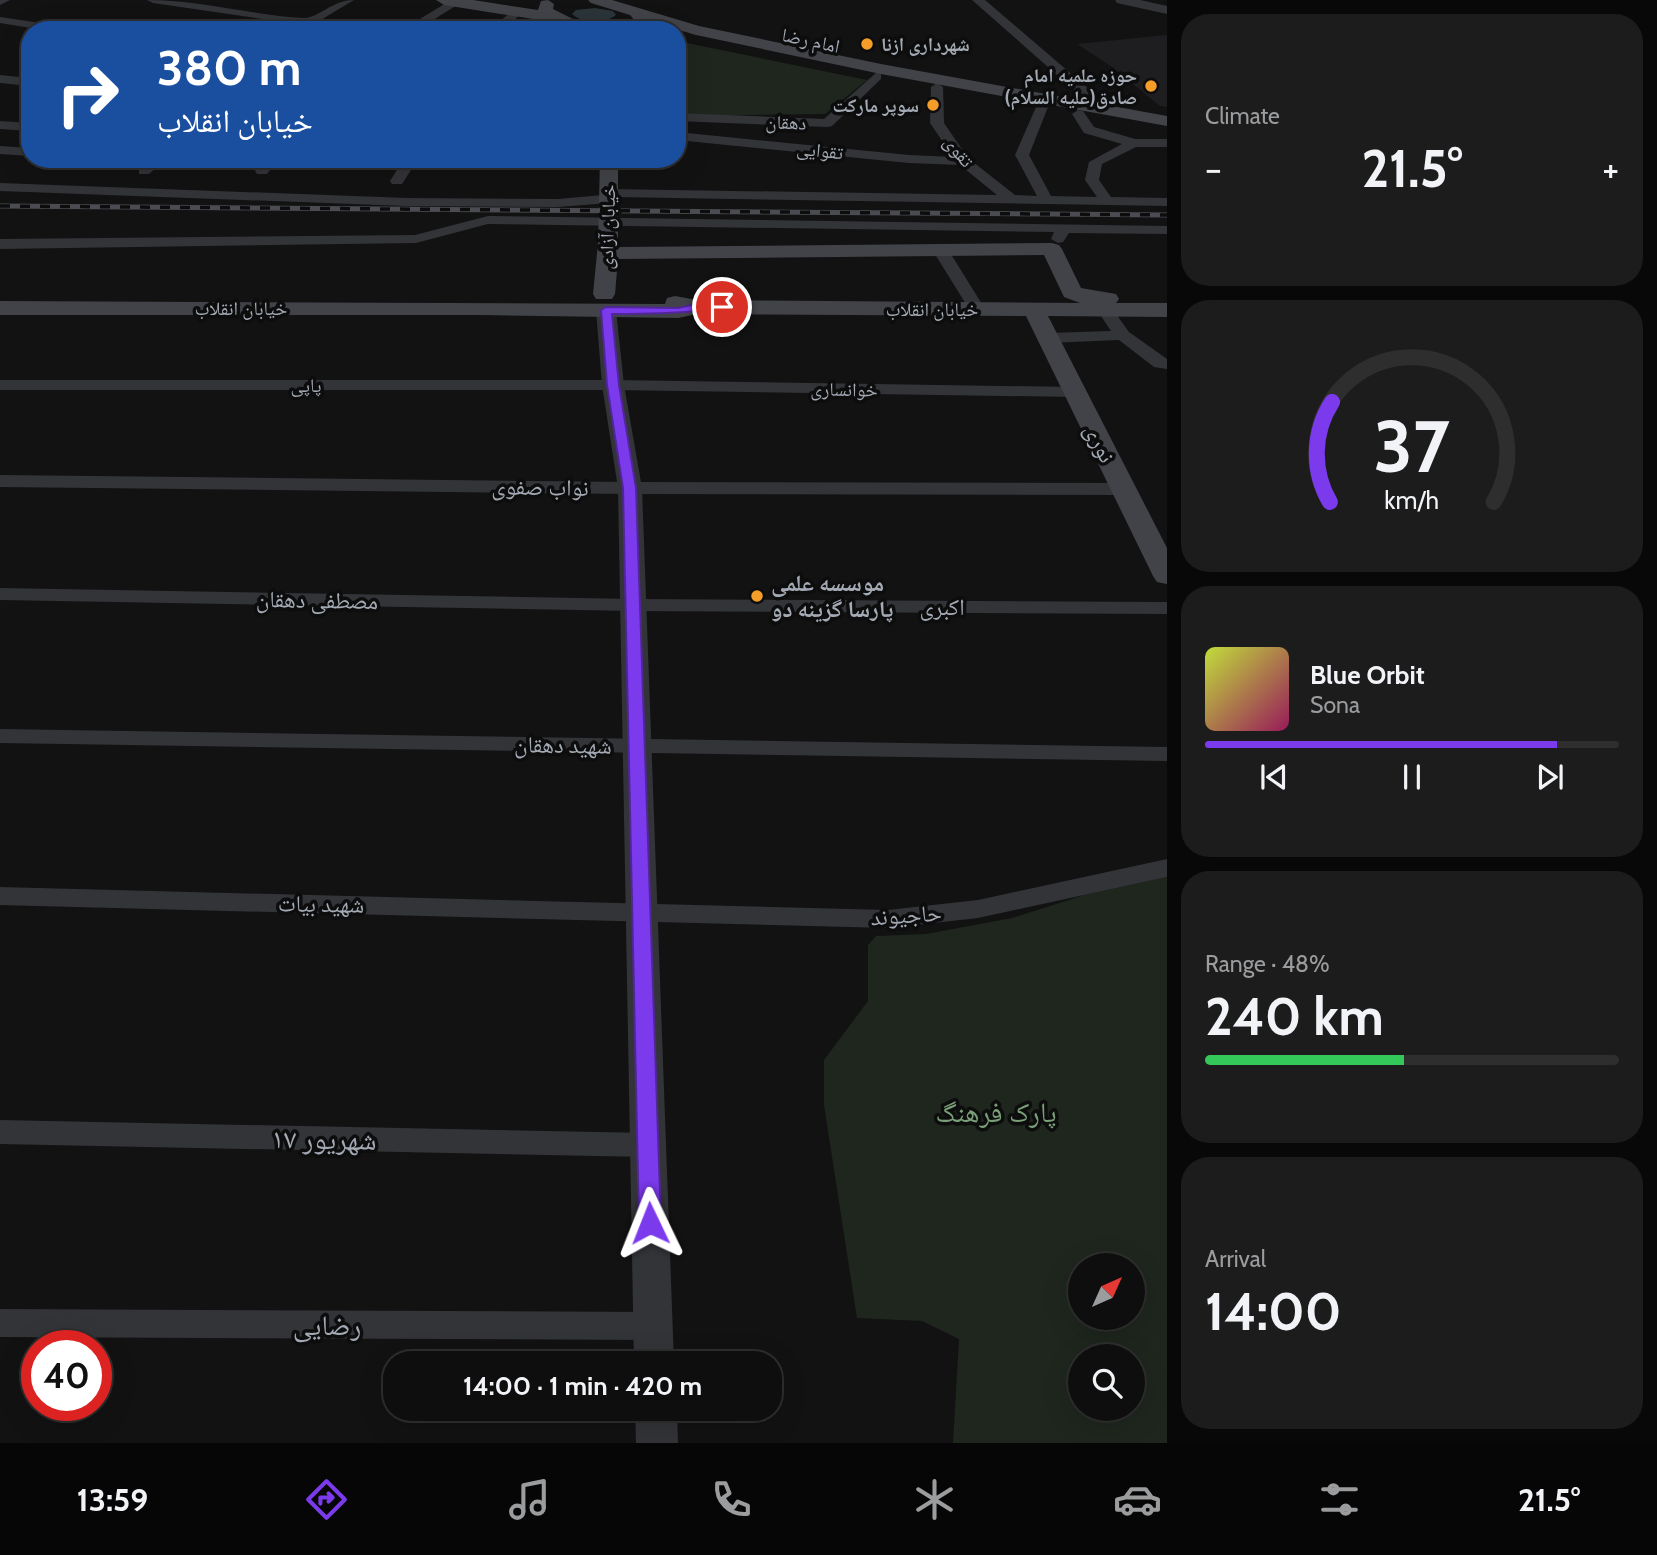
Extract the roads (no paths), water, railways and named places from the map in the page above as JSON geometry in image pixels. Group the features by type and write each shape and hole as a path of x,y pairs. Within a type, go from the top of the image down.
{"main road":[{"path":"545,0 545,10 555,18"},
{"path":"598,0 666,21"},
{"path":"462,1 563,21"},
{"path":"636,12 643,21"},
{"path":"686,27 741,43"},
{"path":"686,34 741,43"},
{"name":"امام رضا","path":"741,43 1167,121"},
{"name":"امام رضا","path":"741,43 877,76 1167,131"},
{"name":"خیابان آزادی","path":"605,302 611,224 609,168"},
{"path":"609,253 1052,250 1072,292 1102,305"},
{"name":"خیابان انقلاب","path":"0,308 482,308 605,302 678,311 697,307 1034,310 1167,300"},
{"name":"خیابان انقلاب","path":"1102,305 1167,310"},
{"name":"نوری","path":"1034,310 1167,576"}],"street":[{"path":"153,0 303,21"},
{"path":"312,21 348,0"},
{"path":"978,0 1025,37 1105,110"},
{"path":"1122,0 1167,10"},
{"path":"1161,0 1167,1"},
{"path":"425,21 462,1"},
{"path":"506,21 519,11"},
{"path":"0,20 21,23"},
{"name":"دهقان","path":"686,117 827,123 877,76"},
{"path":"0,79 21,81"},
{"name":"تقوی","path":"937,88 937,123 963,161 1012,200"},
{"path":"1042,107 1022,155 1046,200"},
{"path":"1078,114 1089,130 1134,143 1167,143"},
{"path":"0,125 21,126"},
{"name":"تقوایی","path":"686,137 909,159 963,161"},
{"path":"1107,201 1092,180 1097,162 1134,143"},
{"path":"0,150 21,151"},
{"path":"144,171 148,168"},
{"path":"397,181 405,168"},
{"path":"0,187 407,202 558,203 609,196 1167,202"},
{"path":"1075,201 1089,228"},
{"path":"0,244 416,239 472,222 488,220 611,224 1167,230"},
{"path":"1052,250 1064,228"},
{"path":"941,251 977,309"},
{"name":"خیابان آزادی","path":"605,302 613,385 630,488 654,1351"},
{"path":"1102,305 1123,335 1160,363 1167,364"},
{"path":"1048,338 1123,335"},
{"name":"پاپی","path":"0,385 613,385"},
{"name":"خوانساری","path":"613,385 1074,392"},
{"name":"نواب صفوی","path":"0,481 630,488 1123,489"},
{"name":"مصطفی دهقان","path":"0,594 633,605"},
{"name":"اکبری","path":"633,605 1167,608"},
{"name":"شهید دهقان","path":"0,736 1167,754"},
{"name":"حاجیوند","path":"641,912 888,919 978,909 1167,868"},
{"name":"شهید بیات","path":"0,896 641,912"},
{"name":"۱۷ شهریور","path":"0,1132 648,1146"},
{"name":"رضایی","path":"0,1323 653,1326"},
{"path":"656,1421 657,1443"}],"railway":[{"path":"0,206 1167,215"}],"place":[{"name":"شهرداری ازنا","path":"867,44"},
{"name":"حوزه علمیه امام صادق(علیه السلام)","path":"1151,86"},
{"name":"سوپر مارکت","path":"933,105"},
{"name":"موسسه علمی پارسا گزینه دو","path":"757,596"}],"park label":[{"name":"پارک فرهنگ","path":"996,1112"}]}
